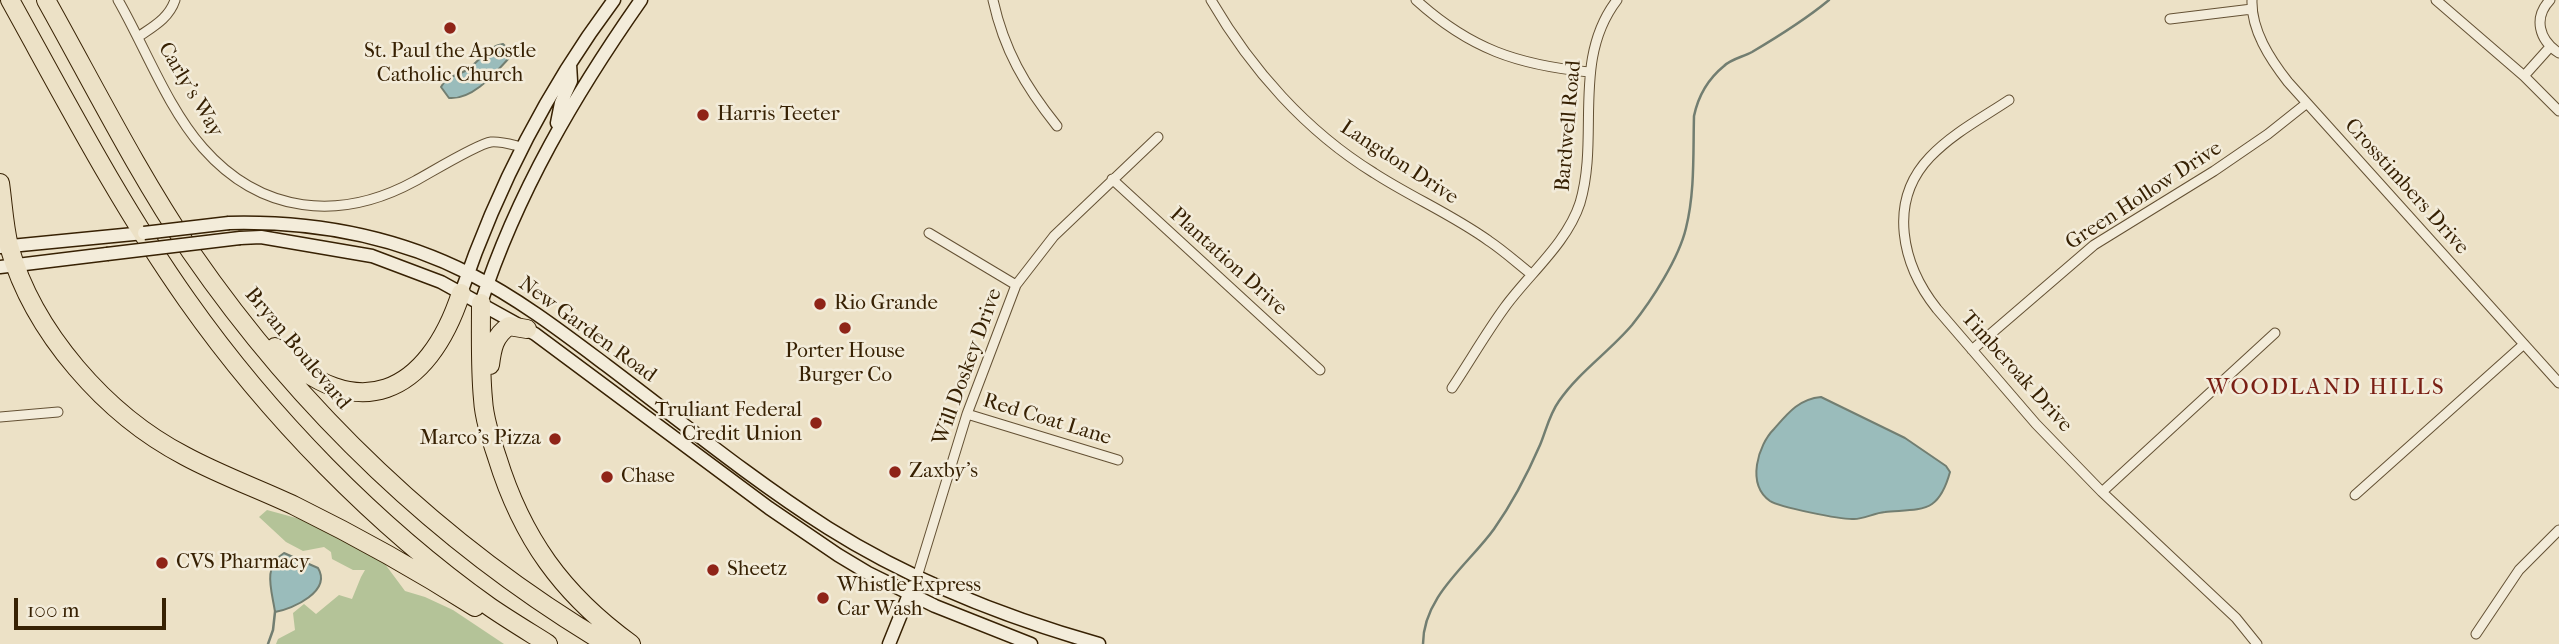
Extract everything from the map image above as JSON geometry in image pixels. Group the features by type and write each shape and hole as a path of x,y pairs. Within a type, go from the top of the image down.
{"highway":[{"path":"10,0 101,162 167,271 242,372 326,465 414,546 490,607 548,644"},
{"name":"Bryan Boulevard","path":"46,0 133,157 191,252 283,371 338,432 384,477 501,574 607,644"},
{"path":"0,183 8,266 71,361 108,401 150,435 184,456 276,497 404,563 513,632 537,644"},
{"path":"191,252 290,361 320,382 351,392 379,391 413,374 432,352 452,321 461,293"},
{"path":"481,303 483,401 492,443 505,482 531,540 565,587 599,620 631,644"},
{"path":"482,388 494,342 499,334 509,326 527,329"}],"main road":[{"path":"461,293 522,147 590,32 614,0"},
{"path":"481,303 510,225 554,136 597,63 641,0"},
{"path":"590,32 591,55 597,63"},
{"path":"554,136 561,103 571,81 570,64"},
{"name":"New Garden Road","path":"5,246 229,223 300,225 390,242 468,273 564,333 827,527 917,577 1012,616 1099,644"},
{"name":"New Garden Road","path":"8,266 261,237 372,256 441,282 527,329 799,530 868,573 908,594 1031,644"},
{"path":"888,644 917,577"}],"street":[{"name":"Carly's Way","path":"118,0 175,106 203,147 235,177 259,192 284,202 330,207 360,203 394,192 490,142 522,147"},
{"path":"138,37 162,21 171,11 175,0"},
{"path":"993,0 1015,66 1056,126"},
{"name":"Langdon Drive","path":"1211,0 1244,52 1268,81 1298,114 1330,142 1372,173 1489,241 1531,274"},
{"path":"1416,0 1448,27 1503,55 1544,68 1589,72"},
{"name":"Bardwell Road","path":"1452,388 1504,308 1563,235 1579,205 1584,181 1589,72 1598,34 1617,0"},
{"path":"2436,0 2524,76 2559,111"},
{"path":"2550,0 2541,13 2540,22 2544,39 2550,47 2559,52"},
{"path":"2170,19 2252,5"},
{"name":"Crosstimbers Drive","path":"2252,5 2265,48 2276,66 2559,383"},
{"path":"2524,76 2550,47"},
{"name":"Timberoak Drive","path":"2009,100 1949,139 1931,155 1917,176 1905,213 1903,229 1905,250 1913,272 1922,291 2036,424 2102,492 2236,618 2257,644"},
{"name":"Green Hollow Drive","path":"1972,350 2094,245 2214,171 2307,103"},
{"name":"Will Doskey Drive","path":"917,577 967,414 1016,285 1054,236 1158,137"},
{"name":"Plantation Drive","path":"1112,179 1320,370"},
{"path":"929,233 1016,285"},
{"path":"2102,492 2275,333"},
{"path":"2355,495 2524,344"},
{"path":"0,417 58,412"},
{"name":"Red Coat Lane","path":"967,414 1118,460"},
{"path":"2476,634 2519,570 2559,530"}],"green space":[{"path":"267,510 327,530 382,560 405,591 453,610 504,644 276,644 278,639 295,630 293,613 304,604 316,614 339,595 352,599 365,570 353,570 332,559 331,552 324,547 303,551 286,542 259,517"}],"water":[{"path":"503,44 509,50 510,57 490,78 467,95 449,98 441,87 446,81 470,68 492,48"},
{"path":"1821,397 1905,438 1946,466 1950,472 1939,498 1922,508 1854,519 1811,513 1770,501 1758,485 1756,475 1763,445 1774,429 1795,408 1813,398"},
{"path":"284,553 318,568 320,584 300,603 275,612 271,572 277,558"}],"waterway":[{"path":"1423,644 1425,627 1439,596 1484,542 1507,509 1530,467 1559,401 1632,325 1671,265 1689,214 1694,116 1704,89 1727,64 1772,40 1829,0"},
{"path":"268,644 275,612"}],"place":[{"name":"St. Paul the Apostle Catholic Church","path":"450,28"},
{"name":"Harris Teeter","path":"703,115"},
{"name":"Rio Grande","path":"820,304"},
{"name":"Porter House Burger Co","path":"845,328"},
{"name":"Truliant Federal Credit Union","path":"816,423"},
{"name":"Marco's Pizza","path":"555,439"},
{"name":"Zaxby's","path":"895,472"},
{"name":"Chase","path":"607,477"},
{"name":"CVS Pharmacy","path":"162,563"},
{"name":"Sheetz","path":"713,570"},
{"name":"Whistle Express Car Wash","path":"823,598"}],"district":[{"name":"WOODLAND HILLS","path":"2326,388"}]}
